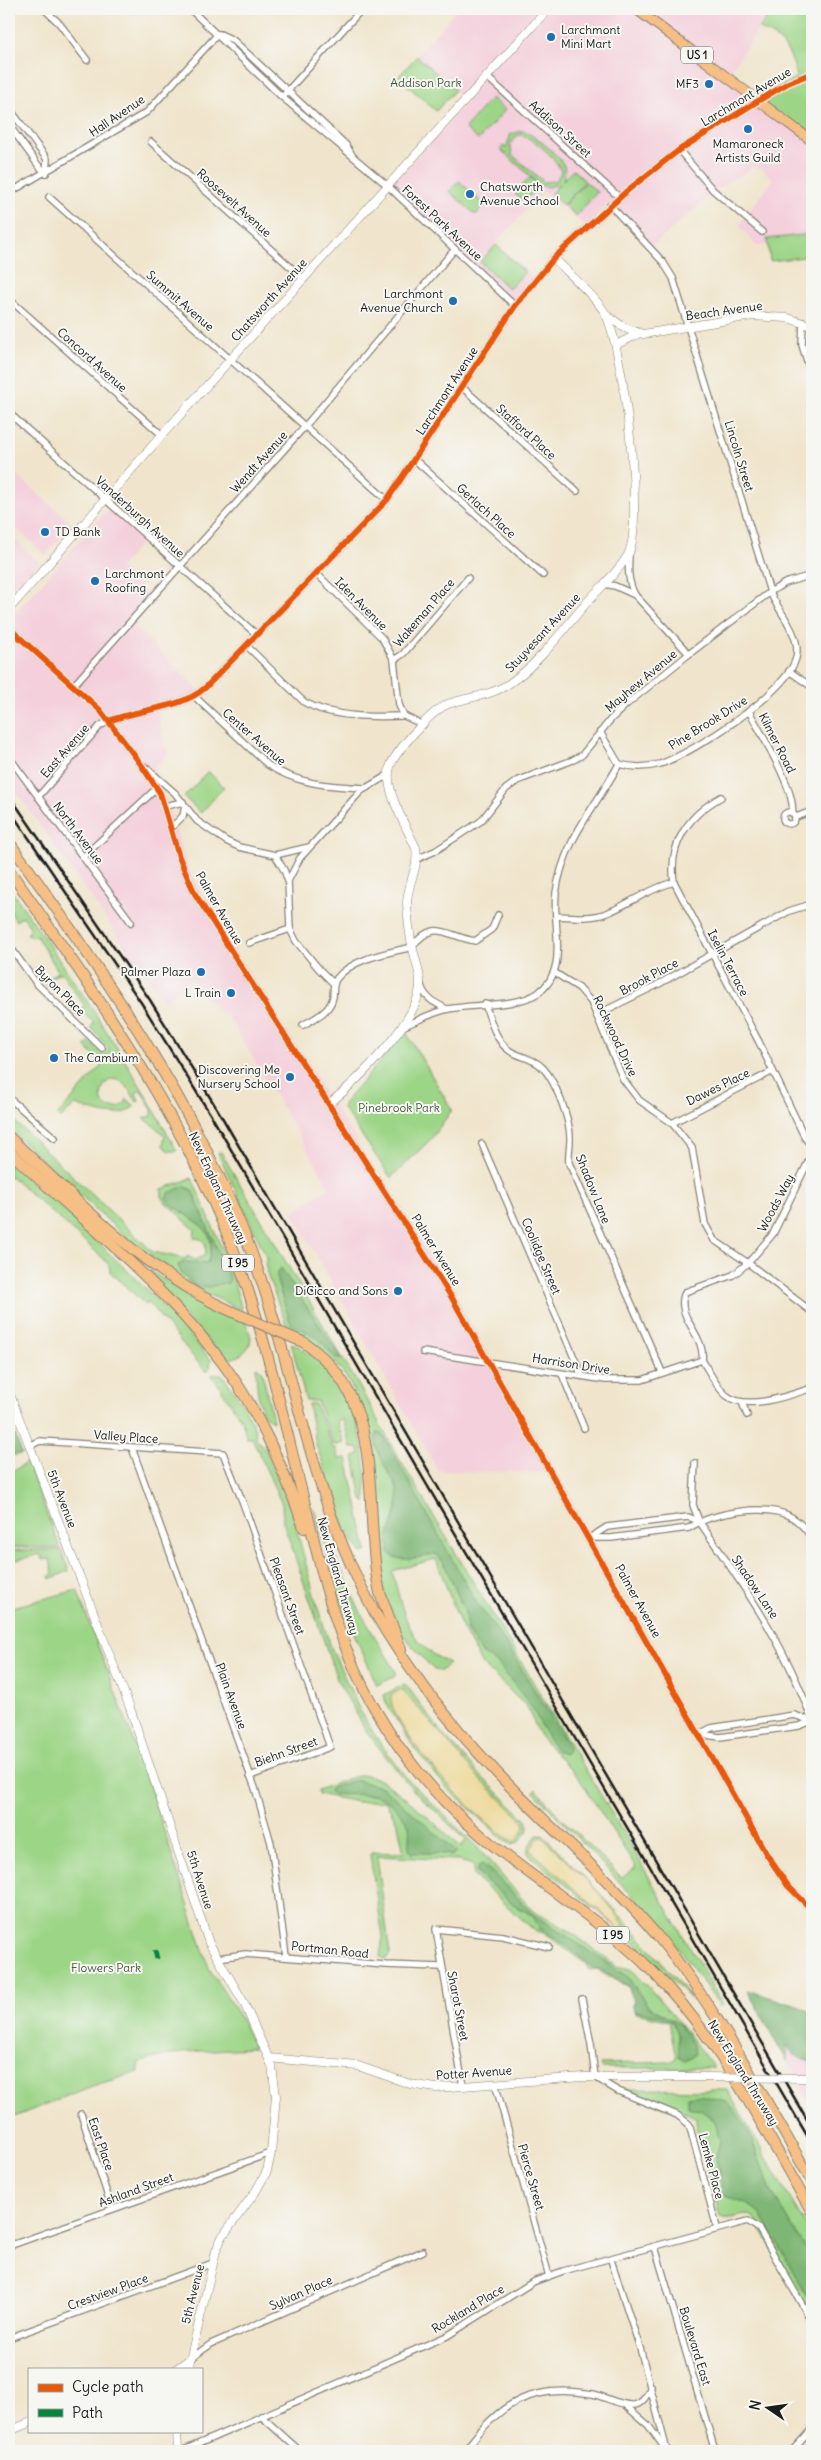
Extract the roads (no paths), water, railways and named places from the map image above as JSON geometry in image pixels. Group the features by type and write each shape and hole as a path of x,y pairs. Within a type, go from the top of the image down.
{"highway":[{"name":"New England Thruway","path":"9,842 123,1009 168,1080 208,1153 242,1227 270,1304 325,1502 357,1577 406,1662 470,1744 614,1890 663,1944 715,2014 812,2181"},
{"name":"New England Thruway","path":"9,870 95,996 149,1080 181,1136 217,1209 246,1284 261,1333 332,1610 351,1662 369,1699 390,1734 422,1777 481,1836 613,1935 673,1992 722,2058 812,2212"},
{"path":"9,1136 141,1256 184,1287 233,1312 302,1342 319,1355 338,1376 362,1422 368,1452 377,1578 382,1600 406,1662"},
{"path":"9,1152 166,1298 196,1330 225,1366 259,1420 281,1465 332,1610"}],"main road":[{"name":"US 1","path":"636,9 812,141"}],"street":[{"path":"44,9 59,23 87,60"},
{"name":"Forest Park Avenue","path":"190,9 282,97 342,150 388,186 516,306"},
{"path":"282,97 362,9"},
{"name":"Chatsworth Avenue","path":"9,609 162,435 548,9"},
{"name":"Forest Park Avenue","path":"218,34 234,40 346,145 353,157"},
{"name":"Hall Avenue","path":"9,193 146,112 218,34"},
{"name":"Larchmont Avenue","path":"109,721 127,714 178,703 195,696 258,635 388,500 516,306 554,258 610,205 680,150 788,83 812,73"},
{"name":"Addison Street","path":"487,77 620,197"},
{"path":"9,108 47,159 46,172"},
{"path":"9,125 46,172"},
{"name":"Roosevelt Avenue","path":"151,142 304,279"},
{"path":"680,150 713,190 762,232"},
{"name":"Summit Avenue","path":"49,197 388,500"},
{"path":"610,205 670,272 688,327"},
{"name":"Wendt Avenue","path":"73,686 306,425 454,249"},
{"path":"554,258 599,304 606,315 616,345 634,469 634,499 628,573 631,587 635,595 689,654"},
{"name":"Concord Avenue","path":"9,299 162,435"},
{"path":"606,315 638,334"},
{"name":"Beach Avenue","path":"616,345 638,334 752,316 775,316 803,322 812,326"},
{"path":"803,322 802,345 812,377"},
{"name":"Lincoln Street","path":"688,327 770,592"},
{"name":"Stafford Place","path":"462,387 577,491"},
{"name":"Vanderburgh Avenue","path":"9,413 258,635"},
{"name":"Gerlach Place","path":"415,460 543,576"},
{"name":"Stuyvesant Avenue","path":"388,774 395,756 443,706 491,694 514,681 604,584 629,554"},
{"name":"Iden Avenue","path":"317,574 382,638 394,660 399,706 404,716"},
{"name":"Mayhew Avenue","path":"417,860 481,821 506,789 517,781 582,755 600,732 627,704 689,654 770,592 785,583 812,575"},
{"name":"Wakeman Place","path":"394,660 403,654 468,578"},
{"path":"604,584 615,586 635,595"},
{"name":"Pine Brook Drive","path":"619,764 630,768 658,764 678,756 749,711 777,687 796,658 794,636 770,592"},
{"name":"Palmer Avenue","path":"9,628 109,721 157,788 165,806 179,857 195,894 452,1298 767,1855 788,1886 812,1910"},
{"path":"246,646 304,702 314,708 343,713 404,716 423,725"},
{"path":"789,671 812,687"},
{"name":"Center Avenue","path":"195,696 268,765 281,774 305,782 366,788"},
{"name":"Kilmer Road","path":"749,711 784,779 794,804 794,815 812,811"},
{"name":"East Avenue","path":"38,797 100,726 109,721"},
{"path":"402,1027 447,1009 524,999 537,994 549,983 555,973 557,963 556,896 565,858 585,816 609,783 619,764 600,732"},
{"name":"North Avenue","path":"9,757 131,922"},
{"path":"140,763 169,787 197,821 226,841 239,847 275,855 308,847 315,843"},
{"path":"288,881 300,858 361,791 388,774 391,791 416,848 416,870 407,894 412,947 420,983 423,993 447,1009"},
{"path":"84,856 157,788"},
{"name":"Iselin Terrace","path":"721,797 696,814 683,830 674,855 674,882 773,1071 805,1138 812,1146"},
{"path":"165,806 184,804"},
{"path":"171,828 184,816 184,804"},
{"path":"180,820 197,821"},
{"path":"275,855 288,881 290,929 296,941 318,969 333,983"},
{"path":"556,916 586,917 606,914 653,887 674,882"},
{"name":"Brook Place","path":"596,1015 657,985 789,911 812,904"},
{"path":"303,1025 330,1005 333,983 344,972 356,965 375,957 412,947 419,938 435,930 443,930 465,940 475,941 492,929 498,915"},
{"path":"249,943 290,929"},
{"name":"Byron Place","path":"9,945 36,983 102,1048"},
{"name":"Rockwood Drive","path":"555,973 579,988 591,1002 626,1084 639,1100 672,1123 692,1148 701,1209 709,1232 719,1244 748,1263 812,1312"},
{"path":"329,1104 356,1082 402,1027 415,1007 420,983"},
{"name":"Shadow Lane","path":"485,1004 490,1022 504,1046 510,1051 541,1066 549,1078 566,1115 570,1140 569,1163 662,1372"},
{"name":"Dawes Place","path":"672,1123 773,1071"},
{"path":"9,1098 55,1138"},
{"name":"Coolidge Street","path":"482,1144 582,1376"},
{"name":"Woods Way","path":"702,1360 701,1349 682,1309 682,1298 685,1292 733,1275 748,1263 773,1234 812,1154"},
{"name":"Harrison Drive","path":"423,1352 606,1380 642,1380 702,1360"},
{"path":"702,1360 724,1394 732,1400 764,1402 812,1388"},
{"path":"562,1374 584,1428"},
{"name":"5th Avenue","path":"9,1392 124,1692 209,1943 244,2003 270,2058 276,2096 271,2153 262,2180 222,2237 213,2263 188,2368"},
{"path":"742,1402 747,1415"},
{"name":"Valley Place","path":"29,1446 40,1442 223,1453"},
{"name":"Plain Avenue","path":"132,1448 250,1776 271,1843 286,1956"},
{"name":"Pleasant Street","path":"223,1453 243,1503 330,1747"},
{"name":"Shadow Lane","path":"695,1463 693,1506 699,1521 763,1615 786,1655 812,1721"},
{"path":"589,1538 611,1538 689,1528 699,1521 749,1511 779,1512 793,1518 812,1538"},
{"path":"589,1538 607,1527 688,1517 699,1521"},
{"path":"700,1734 711,1728 794,1716 812,1721"},
{"path":"700,1734 720,1737 799,1726 812,1721"},
{"name":"Biehn Street","path":"250,1776 330,1747"},
{"name":"Sharot Street","path":"463,2086 441,1967 436,1929 503,1936 549,1947"},
{"name":"Portman Road","path":"218,1958 245,1954 385,1965 441,1967"},
{"path":"582,1999 595,2077"},
{"name":"Potter Avenue","path":"270,2058 358,2066 424,2087 595,2077 809,2078"},
{"name":"Lemke Place","path":"595,2077 618,2091 677,2115 689,2124 717,2228"},
{"name":"Pierce Street","path":"495,2083 549,2276"},
{"name":"East Place","path":"81,2114 112,2209"},
{"name":"Ashland Street","path":"9,2246 271,2153"},
{"name":"Rockland Place","path":"180,2451 447,2336 524,2287 549,2276 611,2260 717,2228 748,2221 754,2224 812,2322"},
{"name":"Boulevard East","path":"655,2247 715,2451"},
{"name":"Sylvan Place","path":"190,2359 211,2344 423,2251"},
{"path":"611,2260 650,2386 667,2451"},
{"name":"Crestview Place","path":"9,2338 213,2263"},
{"path":"177,2368 190,2359"},
{"path":"465,2451 492,2417 526,2397 561,2391 587,2393 625,2404 639,2403 648,2393 650,2386"},
{"path":"625,2404 648,2425 667,2451"},
{"path":"261,2416 300,2451"},
{"path":"9,2431 28,2423"},
{"path":"792,2451 812,2430"},
{"path":"177,2432 180,2451"}],"railway":[{"path":"9,795 150,1000 219,1112 812,2128"},
{"path":"9,809 142,1004 212,1117 812,2144"}],"place":[{"name":"Larchmont Mini Mart","path":"551,37"},
{"name":"MF3","path":"709,84"},
{"name":"Mamaroneck Artists Guild","path":"748,129"},
{"name":"Chatsworth Avenue School","path":"470,194"},
{"name":"Larchmont Avenue Church","path":"453,301"},
{"name":"TD Bank","path":"45,532"},
{"name":"Larchmont Roofing","path":"95,581"},
{"name":"Palmer Plaza","path":"201,972"},
{"name":"L Train","path":"231,993"},
{"name":"The Cambium","path":"54,1058"},
{"name":"Discovering Me Nursery School","path":"290,1077"},
{"name":"DiCicco and Sons","path":"398,1291"}],"park label":[{"name":"Addison Park","path":"426,83"},
{"name":"Pinebrook Park","path":"399,1108"},
{"name":"Flowers Park","path":"106,1968"}]}
